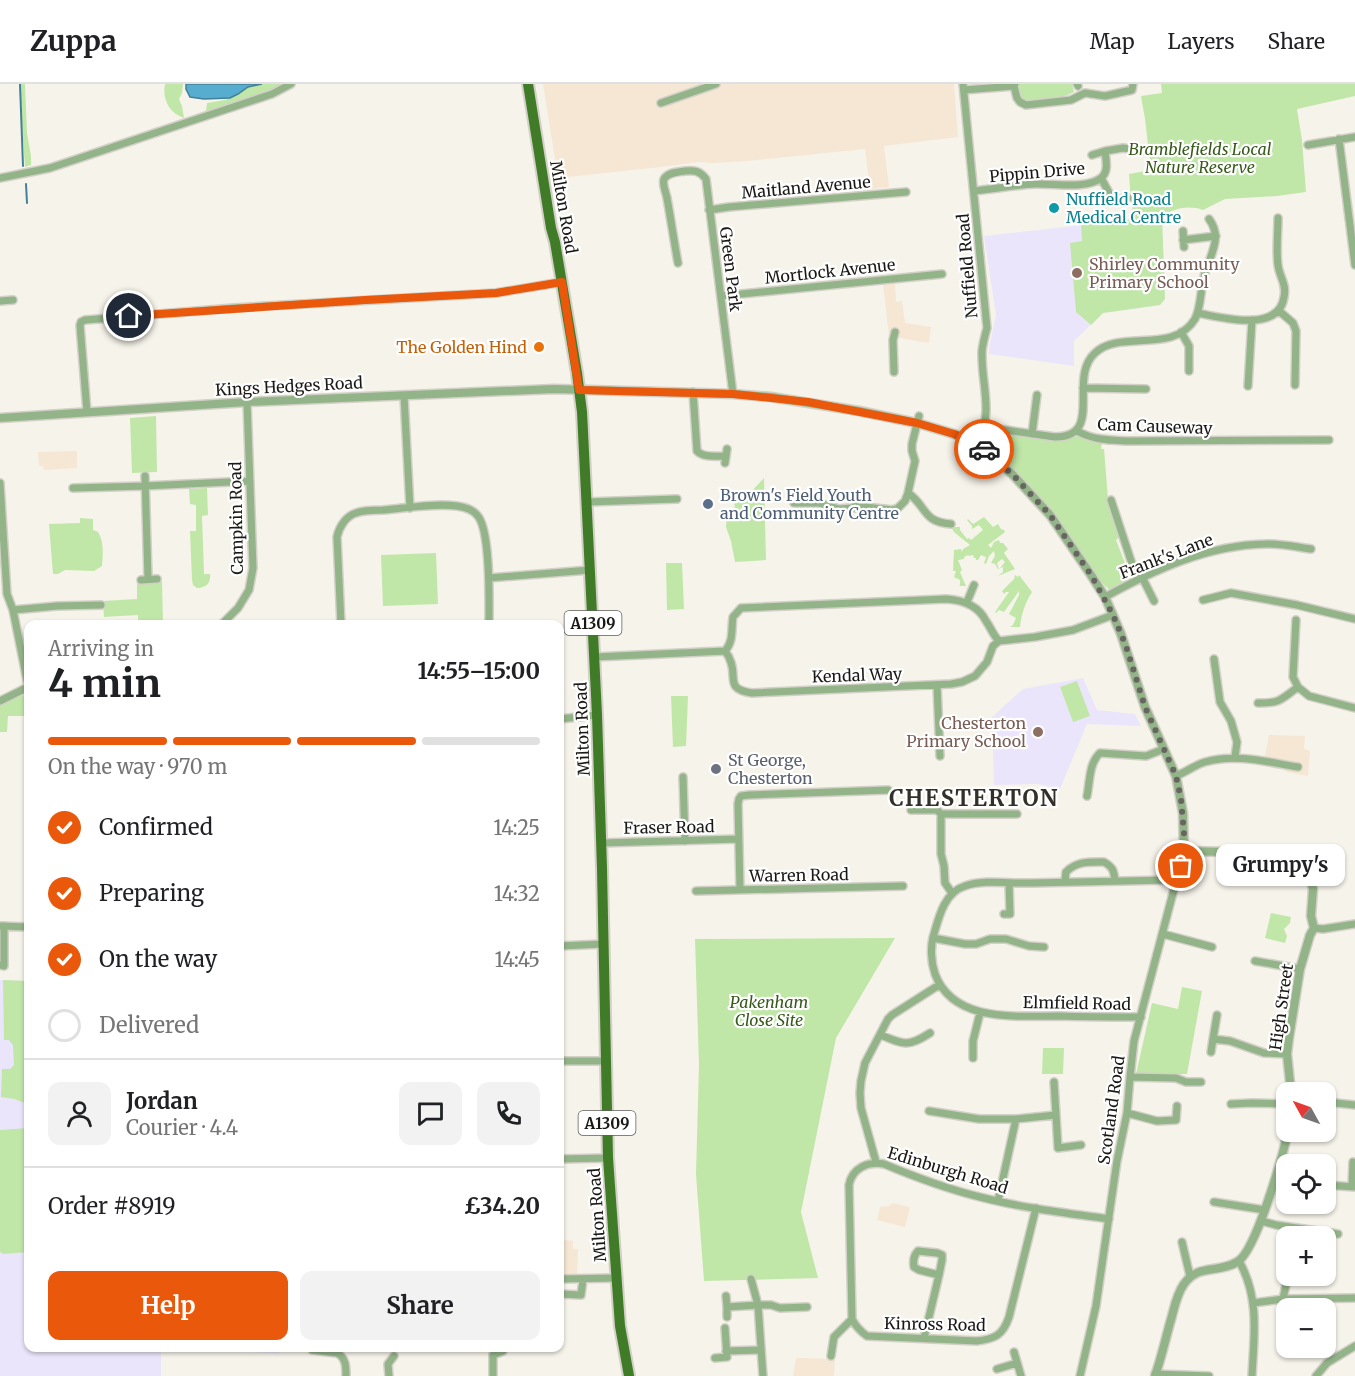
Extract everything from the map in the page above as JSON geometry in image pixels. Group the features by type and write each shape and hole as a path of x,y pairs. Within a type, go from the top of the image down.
{"main road":[{"name":"Milton Road","path":"528,84 582,412 595,657 608,1158 622,1345 629,1376"}],"street":[{"path":"0,178 50,168 240,105 291,84"},
{"path":"662,103 716,84"},
{"path":"963,87 1014,85 1017,98 1026,105 1071,100 1085,93 1104,96 1134,90"},
{"name":"Nuffield Road","path":"963,87 987,328 982,348 987,414 985,427 978,444"},
{"path":"1308,145 1355,137"},
{"path":"1339,139 1353,229 1355,265"},
{"name":"Pippin Drive","path":"1092,155 1123,148 1142,151"},
{"name":"Pippin Drive","path":"974,191 1035,184 1062,185 1092,182 1101,178 1106,169 1105,151"},
{"name":"Green Park","path":"678,263 663,184 666,177 672,173 693,170 706,179 733,394"},
{"name":"Pippin Drive","path":"1101,178 1113,200"},
{"name":"Maitland Avenue","path":"709,210 906,192"},
{"path":"1100,202 1128,198"},
{"path":"1198,313 1252,320 1268,318 1278,310 1283,303 1285,284 1278,266 1278,218"},
{"path":"1077,431 1082,422 1083,388 1087,365 1100,348 1116,343 1163,339 1191,325 1198,313 1203,275 1215,244 1215,229 1209,219"},
{"path":"1183,231 1184,243 1216,236"},
{"name":"Mortlock Avenue","path":"721,296 942,274"},
{"path":"87,412 80,325 85,320 234,308 496,293 562,282"},
{"path":"0,301 13,300"},
{"path":"1278,310 1293,324 1296,331 1295,385"},
{"path":"1248,386 1252,320"},
{"path":"894,372 895,332"},
{"path":"1181,332 1189,346 1189,371"},
{"path":"1083,388 1146,389"},
{"name":"Kings Hedges Road","path":"0,418 247,402 554,389 733,394 808,402 918,419 978,444 1013,475 1050,515 1105,597 1124,640 1145,707 1176,776 1183,813 1184,851"},
{"path":"693,392 696,449 702,454 726,456"},
{"path":"1032,434 1037,394"},
{"path":"404,396 410,508"},
{"name":"Campkin Road","path":"226,620 238,608 249,590 253,568 247,402"},
{"path":"794,503 819,502 839,509 893,510 898,508 903,504 908,493 915,461 912,444 918,419"},
{"name":"Cam Causeway","path":"985,427 1063,437 1077,431 1098,439 1130,441 1329,440"},
{"path":"146,477 149,579"},
{"path":"73,489 250,481"},
{"path":"0,483 3,594 13,610 24,666"},
{"path":"908,493 915,498 938,526 951,524"},
{"path":"855,508 856,497"},
{"path":"666,500 666,508"},
{"path":"587,502 677,500"},
{"path":"1111,500 1139,578 1154,601"},
{"path":"341,620 337,537 342,524 358,512 458,506 469,509 477,515 484,527 489,578 489,620"},
{"name":"Frank's Lane","path":"1105,597 1139,578 1206,553 1229,547 1266,544 1311,549"},
{"path":"489,578 590,570"},
{"path":"967,602 974,585"},
{"path":"1203,600 1231,593 1296,612 1355,619"},
{"path":"595,657 725,651 732,638 733,617 741,608 946,599 967,602 980,612 999,641 1035,638 1073,630 1113,615"},
{"path":"13,610 101,605"},
{"path":"1296,612 1293,677 1298,687 1309,696 1355,708"},
{"name":"Kendal Way","path":"725,651 731,660 734,683 741,692 752,693 962,682 975,676 987,662 993,646 999,641"},
{"path":"1214,658 1220,702 1231,722 1237,742 1235,757"},
{"path":"937,685 940,756"},
{"path":"1262,700 1278,702 1298,687"},
{"path":"0,701 24,688"},
{"path":"564,719 597,715"},
{"path":"1088,796 1091,770 1100,753 1146,756 1164,749"},
{"path":"1176,776 1205,762 1221,758 1235,757 1298,767"},
{"path":"683,777 685,841"},
{"path":"740,890 738,804 743,795 888,790"},
{"path":"911,810 937,810 941,814 1017,814"},
{"path":"941,814 941,854 945,883 952,893"},
{"name":"Fraser Road","path":"601,843 738,839"},
{"path":"1184,851 1277,853 1293,858 1310,878 1313,889 1311,916 1314,928 1355,924"},
{"name":"Scotland Road","path":"1080,1376 1096,1306 1117,1161 1127,1113 1134,1041 1184,851"},
{"path":"1065,881 1068,869 1077,864 1104,862 1113,868 1115,881"},
{"path":"973,1058 973,1041 980,1012 962,1005 948,994 939,985 933,969 933,938 940,911 952,893 962,886 978,883 1177,881"},
{"path":"1004,914 1010,914 1009,883"},
{"name":"Warren Road","path":"696,891 903,886"},
{"path":"0,966 4,966 2,926 24,927"},
{"name":"High Street","path":"1290,1082 1287,1054 1300,969 1314,928"},
{"path":"1163,934 1212,948"},
{"path":"933,938 965,944 976,944 990,939 1006,939 1029,946 1044,947"},
{"path":"564,946 603,944"},
{"path":"1255,961 1300,969"},
{"name":"Edinburgh Road","path":"939,985 892,1015 884,1025 865,1064 861,1081 861,1108 876,1162 960,1192 1036,1208 1109,1219"},
{"name":"Elmfield Road","path":"980,1012 1013,1016 1141,1017"},
{"path":"1212,1052 1217,1015"},
{"path":"881,1035 907,1044 914,1043 930,1033"},
{"path":"1213,1039 1230,1041 1264,1053 1287,1054"},
{"path":"564,1061 606,1061"},
{"path":"1130,1077 1176,1078 1186,1082 1201,1082"},
{"path":"1054,1082 1058,1148 1082,1145"},
{"path":"1336,1103 1355,1104"},
{"path":"1231,1104 1276,1104"},
{"path":"1127,1113 1157,1121 1176,1120 1177,1106"},
{"path":"929,1111 945,1110 979,1119 1016,1119 1056,1115"},
{"path":"998,1201 1016,1119"},
{"path":"564,1159 608,1158"},
{"path":"831,1356 834,1337 852,1319 850,1178 856,1170 876,1162"},
{"path":"1336,1186 1353,1187 1353,1162"},
{"path":"1209,1376 1155,1375 1176,1301 1181,1288 1190,1276 1239,1261 1246,1253 1276,1178"},
{"path":"1214,1202 1265,1210"},
{"name":"Kinross Road","path":"852,1319 859,1331 867,1336 990,1340 1006,1326 1036,1208"},
{"path":"1260,1221 1338,1234"},
{"path":"1182,1242 1190,1276"},
{"path":"924,1338 939,1275 942,1256 918,1251 915,1254 914,1267 939,1275"},
{"path":"1239,1261 1248,1278 1253,1303 1252,1376"},
{"path":"564,1279 617,1278"},
{"path":"564,1294 581,1295 583,1280"},
{"path":"752,1280 758,1305 763,1376"},
{"path":"726,1296 727,1317"},
{"path":"1336,1298 1355,1298"},
{"path":"1253,1303 1276,1300"},
{"path":"727,1307 771,1305 780,1308 807,1307"},
{"path":"715,1358 726,1357 725,1328"},
{"path":"1316,1376 1327,1363 1355,1346"},
{"path":"726,1351 761,1350"},
{"path":"329,1352 340,1354 345,1362 346,1376"},
{"path":"493,1376 493,1355 503,1352"},
{"path":"1014,1352 1021,1376"},
{"path":"389,1376 388,1364 394,1356"},
{"path":"997,1369 1017,1364"}],"shaded area":[{"path":"543,84 954,84 958,137 884,146 889,187 870,189 865,149 747,161 699,162 558,178"},
{"name":"Shirley Community Primary School","path":"1162,216 1165,299 1160,305 1103,313 1074,341 1074,366 989,354 996,315 984,236"},
{"path":"895,283 896,302 902,301 905,323 931,327 929,343 889,336 883,284"},
{"path":"77,451 77,468 44,470 43,466 39,466 38,452"},
{"name":"Chesterton Primary School","path":"1083,678 1097,710 1135,714 1141,726 1087,724 1060,789 1038,784 994,785 992,717 1023,689"},
{"path":"1269,735 1305,736 1304,749 1310,751 1308,776 1286,772 1283,768 1263,765"},
{"path":"0,980 24,981 24,1352 161,1352 161,1376 0,1376"},
{"path":"893,1203 910,1207 905,1227 877,1220 880,1207"},
{"path":"564,1240 573,1241 573,1249 578,1249 577,1276 564,1275"},
{"path":"796,1358 835,1359 834,1376 793,1376"}],"green space":[{"path":"19,84 25,84 27,133 31,156 31,165 25,167"},
{"path":"165,84 183,84 179,99 184,118 174,113 168,105 164,90"},
{"path":"281,84 277,89 223,108 206,111 207,103 225,100 248,87"},
{"path":"1019,84 1072,84 1074,92 1049,99 1022,100"},
{"name":"Bramblefields Local Nature Reserve","path":"1161,84 1355,84 1355,96 1297,109 1306,192 1225,199 1203,210 1182,208 1162,216 1165,299 1160,305 1103,313 1091,325 1076,312 1070,243 1082,241 1081,225 1134,219 1129,174 1151,170 1141,96 1162,93"},
{"path":"156,416 157,472 132,473 130,418"},
{"path":"1000,433 1064,439 1078,436 1090,441 1102,442 1108,499 1119,537 1116,540 1131,581 1115,589 1105,586 1052,516 1015,473 986,445 991,436"},
{"path":"764,478 766,560 735,562 726,527 727,516 735,506 734,504 749,494"},
{"path":"207,488 208,515 202,516 204,574 210,574 210,580 203,587 197,588 193,585 192,580 190,531 196,531 196,505 190,504 189,489"},
{"path":"984,517 993,527 998,524 1005,532 988,545 991,548 994,542 999,540 1003,543 1008,549 1004,553 1015,569 998,576 1003,572 1003,567 1000,568 1005,562 1002,559 997,563 999,569 991,563 995,556 994,551 986,564 984,563 986,557 981,555 976,560 973,555 968,555 958,560 966,586 959,586 960,580 954,577 956,571 953,571 954,550 961,549 962,552 970,545 951,527 960,527 967,539 971,540 983,530 979,525 972,529 967,520 973,524"},
{"path":"80,518 93,519 93,530 98,532 102,544 102,566 94,571 65,570 53,574 49,524 80,523"},
{"path":"436,553 438,604 383,606 381,555"},
{"path":"666,563 682,563 684,609 667,610"},
{"path":"1015,575 1018,577 1019,575 1032,592 1027,600 1020,627 1010,627 1016,618 1009,614 1019,591 1004,612 999,610 995,612 1009,592 1004,594 1002,591"},
{"path":"162,581 163,620 138,620 138,615 104,617 103,601 137,599 137,583"},
{"path":"1077,681 1090,716 1073,722 1060,687"},
{"path":"24,695 24,716 8,716 7,732 0,732 0,705"},
{"path":"671,696 688,696 686,746 673,747"},
{"path":"1271,913 1291,917 1290,923 1284,929 1287,936 1285,943 1265,938"},
{"name":"Pakenham Close Site","path":"895,938 836,1038 801,1212 818,1278 704,1281 696,1174 699,1065 695,939"},
{"path":"3,980 24,981 24,1103 1,1097 2,1069 10,1069 14,1065 13,1045 9,1040 4,1040"},
{"path":"1182,987 1202,991 1187,1074 1136,1074 1152,1003 1178,1009"},
{"path":"1043,1048 1064,1048 1063,1074 1042,1074"},
{"path":"24,1128 24,1252 4,1254 0,1252 0,1130"}],"water":[{"path":"186,84 262,84 248,87 230,98 204,99 190,97"}],"waterway":[{"path":"20,84 23,166"},
{"path":"26,184 27,203"}],"way so far":[{"path":"984,449 1013,475 1050,515 1105,597 1120,629 1145,707 1176,776 1183,813 1184,851 1181,866"}],"place":[{"name":"Nuffield Road Medical Centre","path":"1054,208"},
{"name":"Shirley Community Primary School","path":"1077,273"},
{"name":"The Golden Hind","path":"539,347"},
{"name":"Brown's Field Youth and Community Centre","path":"708,504"},
{"name":"Chesterton Primary School","path":"1038,732"},
{"name":"St George, Chesterton","path":"716,769"},
{"name":"Grumpy's","path":"1181,866"}],"district":[{"name":"CHESTERTON","path":"974,798"}],"route":[{"path":"129,316 496,293 562,282 579,390 733,394 808,402 917,423 954,434 984,449"}]}
